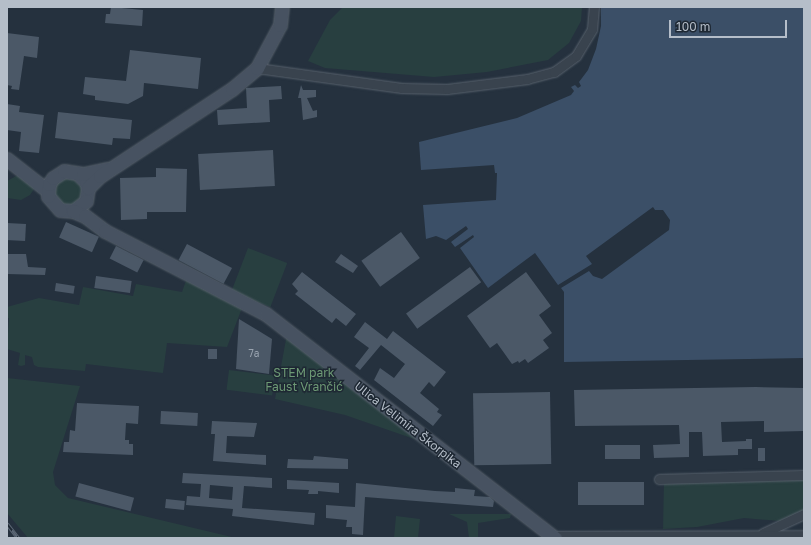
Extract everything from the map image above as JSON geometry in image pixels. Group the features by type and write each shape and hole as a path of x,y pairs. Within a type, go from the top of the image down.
{"street":[{"path":"58,173 49,184 48,190 54,206 60,210 73,211 111,169 134,156 232,89 257,68 280,25 282,7"},
{"path":"257,68 402,88 447,89 527,79 554,72 576,56 592,29 594,7"},
{"path":"7,159 48,190"},
{"path":"28,175 58,173 64,171 77,173 111,169"},
{"path":"77,173 86,182 91,220"},
{"name":"Ulica Velimira Škorpika","path":"73,211 91,220 105,231 266,314 463,468 555,537"},
{"path":"659,479 804,475"},
{"path":"760,534 804,514"},
{"path":"555,537 760,534 804,535"}],"green space":[{"path":"343,7 582,7 581,21 569,43 548,60 487,72 434,77 325,68 308,61 330,20"},
{"path":"18,175 38,183 30,195 21,200 7,198 7,181"},
{"path":"68,177 78,181 82,191 78,201 68,205 58,201 54,191 58,181"},
{"path":"248,248 287,263 270,307 231,292"},
{"path":"187,278 242,308 227,347 167,343 163,373 86,364 85,371 38,367 34,365 32,357 25,355 25,365 21,366 18,365 20,353 7,349 9,318 7,318 7,307 39,298 79,305 83,287 133,296 136,284 182,292"},
{"name":"STEM park Faust Vrančić","path":"287,334 420,441 345,415 275,399"},
{"path":"229,370 275,376 272,395 227,390"},
{"path":"7,378 80,386 53,472 55,485 68,498 236,538 28,538 7,513"},
{"path":"804,479 804,510 780,521 744,518 697,527 663,529 664,481"},
{"path":"449,514 511,514 510,518 478,523 478,538 469,538 467,522"},
{"path":"396,516 420,519 418,538 394,538"}],"water":[{"path":"601,7 804,7 804,358 564,362 564,292 561,288 589,271 593,276 602,279 669,230 670,220 663,210 655,210 653,207 586,256 592,264 558,285 535,253 488,288 460,248 474,237 473,235 455,247 451,242 468,229 466,226 446,240 436,236 426,239 423,205 496,200 497,173 495,173 494,165 421,170 419,142 517,118 571,95 574,91 571,87 575,85 578,88 581,86 579,82 588,70 596,49 601,26"}],"building":[{"path":"111,7 143,10 142,26 105,23 106,14 110,14"},
{"path":"7,33 39,37 37,58 24,56 19,90 11,89 12,86 7,85"},
{"path":"130,50 201,58 198,89 144,83 143,96 128,104 95,100 95,96 83,94 85,77 126,81"},
{"path":"301,85 303,90 316,90 316,97 307,98 313,111 317,110 317,117 303,120 301,98 298,98"},
{"path":"281,86 282,99 269,100 270,122 218,125 217,110 247,108 246,88"},
{"path":"7,104 20,106 19,112 44,115 39,153 19,151 21,132 7,130"},
{"path":"58,112 132,120 130,139 113,138 112,145 55,138"},
{"path":"273,150 275,186 200,190 198,154"},
{"path":"156,168 187,169 186,212 147,212 147,219 121,220 120,178 156,177"},
{"path":"66,222 99,237 92,252 59,238"},
{"path":"7,223 26,224 25,241 7,240"},
{"path":"401,232 420,258 380,287 361,261"},
{"path":"187,244 232,268 224,284 179,260"},
{"path":"116,246 144,260 137,273 110,258"},
{"path":"7,254 26,254 28,267 46,268 45,275 7,274"},
{"path":"341,254 358,266 353,273 335,262"},
{"path":"470,267 481,282 417,329 406,313"},
{"path":"302,272 356,314 346,326 336,318 332,323 295,294 298,291 292,284"},
{"path":"526,272 551,306 539,315 552,333 543,340 549,348 528,363 525,359 519,363 518,361 512,364 497,343 490,348 467,316"},
{"path":"96,276 132,281 130,293 94,288"},
{"path":"56,283 75,286 74,294 55,291"},
{"path":"239,319 272,339 269,374 236,369"},
{"path":"365,322 387,339 393,331 446,372 434,387 429,382 420,393 439,409 437,412 442,415 433,426 374,380 380,368 394,378 405,364 381,345 360,370 355,366 369,348 354,337"},
{"path":"208,349 217,349 217,359 208,359"},
{"path":"756,387 804,388 804,431 764,432 764,421 721,422 722,442 746,441 746,439 752,439 752,449 738,449 738,455 703,456 702,432 689,432 689,457 654,458 653,445 680,444 679,425 575,426 574,390"},
{"path":"550,392 551,464 474,465 473,393"},
{"path":"77,403 139,406 138,424 126,423 125,440 129,440 129,444 133,444 133,455 63,452 64,442 69,442 70,430 75,431"},
{"path":"161,411 198,413 197,426 160,424"},
{"path":"212,421 257,423 254,437 227,436 226,453 266,455 266,465 213,461 215,434 211,434"},
{"path":"605,445 640,445 640,459 605,459"},
{"path":"758,448 765,448 765,461 758,461"},
{"path":"314,456 348,459 348,469 287,468 288,459 313,460"},
{"path":"183,473 272,478 272,488 244,486 242,508 315,513 314,525 232,516 233,509 186,505 187,496 200,497 201,484 182,483","holes":["210,485 233,487 232,500 209,498"]},
{"path":"287,480 339,483 339,493 318,491 318,494 308,494 309,490 287,489"},
{"path":"578,482 644,482 644,505 578,505"},
{"path":"79,483 134,498 130,511 75,497"},
{"path":"356,483 435,491 455,492 455,488 475,490 474,496 490,497 494,501 493,507 365,497 363,535 352,534 352,527 346,527 347,520 326,518 326,505 355,507"},
{"path":"166,499 185,501 184,510 165,508"}],"railway":[{"path":"7,524 18,538"}]}
